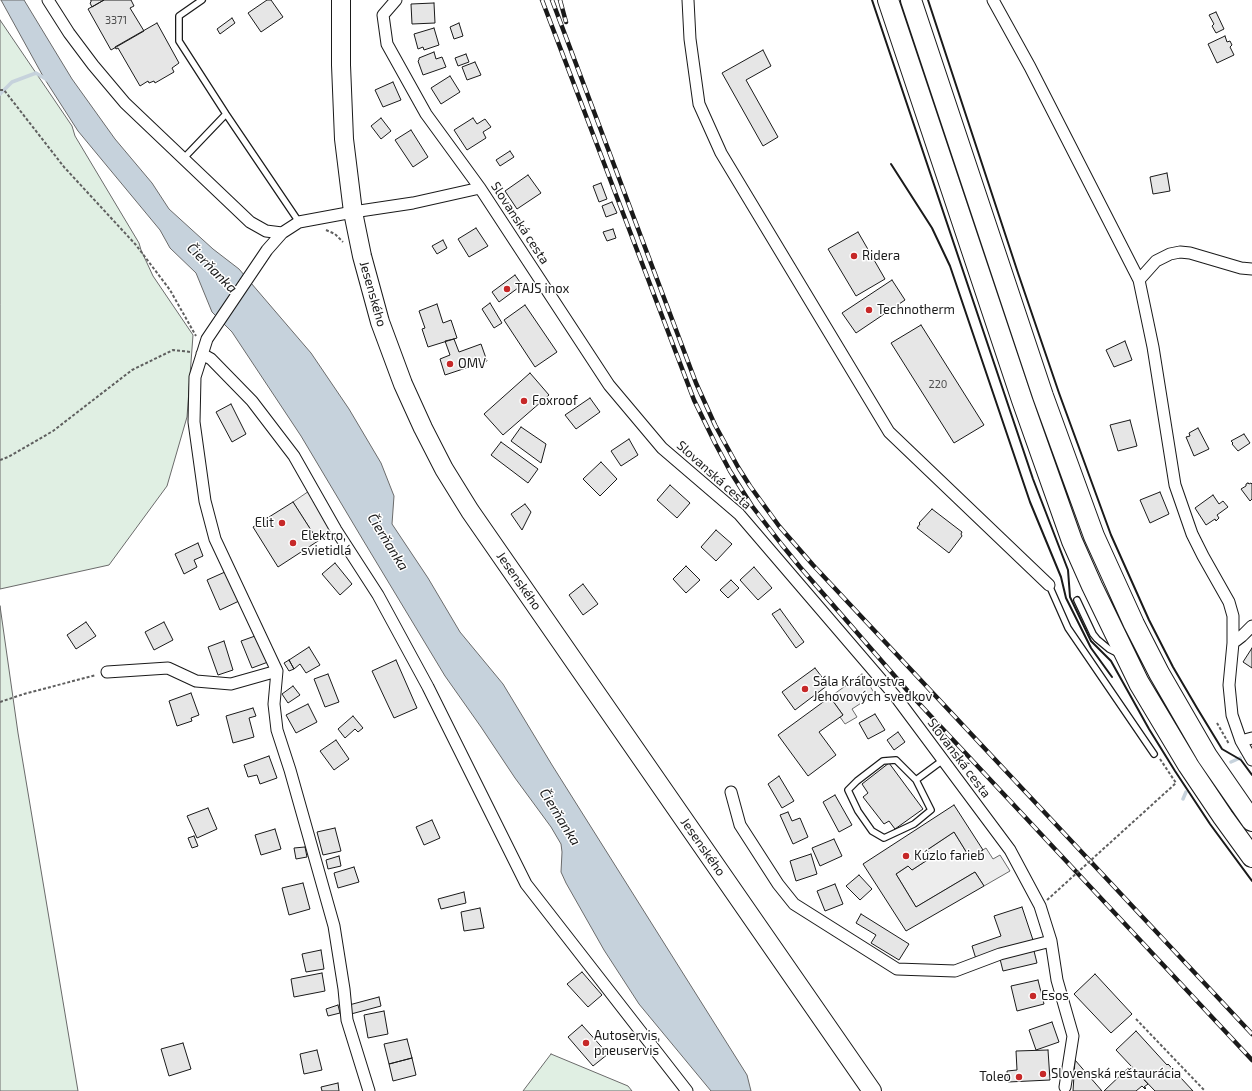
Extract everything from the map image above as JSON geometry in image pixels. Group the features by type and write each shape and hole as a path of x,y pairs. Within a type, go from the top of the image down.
{"highway":[{"path":"888,0 1022,400 1072,541 1139,683 1188,766 1252,857"},
{"path":"912,0 1043,396 1094,536 1134,624 1159,673 1207,756 1252,821"}],"main road":[{"name":"Jesenského","path":"341,0 344,131 352,212 373,297 388,344 403,384 423,428 444,469 470,511 872,1091"}],"street":[{"path":"48,0 69,33 93,65 125,103 183,159 194,167 250,222 266,231 282,233"},
{"name":"Slovanská cesta","path":"396,0 383,15 387,44 426,114 480,188 609,385 662,448 739,514 896,697 1010,850 1040,906 1051,941 1057,980 1073,1036 1065,1087"},
{"path":"688,0 690,39 699,104 721,153 889,432 1049,585"},
{"path":"993,0 1030,67 1139,280 1153,347 1175,485 1183,512 1192,534 1229,602 1233,616 1233,643 1229,685 1232,715 1241,742 1252,760"},
{"path":"369,1091 347,1020 344,989 334,926 290,770 277,730 274,704 277,671 215,539 205,501 194,422 195,377 208,339 217,323 267,250 282,233 299,222 413,203 480,188"},
{"path":"1139,280 1156,261 1170,254 1180,252 1190,253 1241,268 1252,269"},
{"path":"203,352 252,401 294,456 336,530 378,595 428,687 526,884 687,1091"},
{"path":"1233,643 1252,626"},
{"path":"107,672 168,668 196,681 231,684 277,671"},
{"path":"1241,742 1252,738"},
{"path":"731,792 740,825 778,884 794,904 897,970 955,971 1000,954 1051,941"}],"lane":[{"path":"202,0 179,16 179,40 226,114 299,222"},
{"path":"183,159 226,114"},
{"path":"1049,585 1068,628 1154,754"},
{"path":"1077,600 1093,634 1097,639 1109,649 1126,657"},
{"path":"896,760 916,780 931,810 914,824 884,838 872,831 858,811 848,790 856,781 883,761 896,760"},
{"path":"916,780 943,760"}],"path":[{"path":"0,90 4,90 64,167 136,245 170,290 203,352"},
{"path":"326,228 326,230 335,234 342,240 344,246"},
{"path":"0,460 53,432 132,370 173,350 203,352"},
{"path":"0,702 24,694 107,672"},
{"path":"1217,723 1231,747"},
{"path":"1047,900 1176,783 1160,758"},
{"path":"1136,1019 1205,1091"}],"green space":[{"path":"0,20 72,126 75,136 139,243 153,276 193,335 187,417 167,486 109,565 0,589"},
{"path":"0,606 18,733 78,1091 0,1091"},
{"path":"551,1054 628,1086 632,1091 523,1091"}],"shaded area":[{"path":"312,489 336,530 318,541 293,502"},
{"path":"862,674 875,694 852,709 857,717 845,724 840,717 843,715 830,697"},
{"path":"954,832 970,858 986,848 993,859 1000,855 1010,871 984,886 975,872 916,907 896,874 908,866 912,870 932,857 927,850"}],"water":[{"name":"Čierňanka","path":"1,0 24,0 72,79 115,139 152,183 169,209 213,249 239,269 311,353 349,409 381,463 394,496 392,524 428,578 460,632 503,684 552,765 747,1075 751,1091 711,1091 639,1004 604,950 566,883 561,872 561,844 551,827 515,778 445,676 301,436 232,332 212,312 196,273 170,248 160,230 78,131 44,78"}],"building":[{"path":"91,0 104,0 92,7 90,3"},
{"path":"104,0 131,0 134,6 130,8 144,31 111,50 88,9"},
{"path":"267,0 271,0 283,17 261,32 248,13"},
{"path":"434,3 435,23 412,24 411,4"},
{"path":"1216,12 1224,29 1216,33 1212,26 1214,24 1209,15"},
{"path":"232,18 235,23 220,34 217,29"},
{"path":"157,23 179,63 172,68 174,72 155,83 154,81 149,83 148,81 140,86 118,48 116,49 115,47"},
{"path":"459,23 463,36 454,39 450,27"},
{"path":"434,28 439,45 424,50 423,47 418,49 414,34"},
{"path":"1225,36 1227,42 1230,41 1232,45 1230,47 1234,55 1217,63 1208,44"},
{"path":"763,50 771,66 746,80 778,137 763,146 722,73"},
{"path":"434,52 436,59 442,57 446,67 423,75 418,61 419,58"},
{"path":"466,54 469,62 458,66 455,58"},
{"path":"475,62 481,75 467,80 462,67"},
{"path":"450,76 460,92 441,104 431,88"},
{"path":"393,82 401,100 383,107 375,90"},
{"path":"381,118 391,131 381,139 371,126"},
{"path":"473,118 477,124 485,119 491,127 483,132 486,138 467,150 454,130"},
{"path":"411,130 428,157 413,167 395,140"},
{"path":"510,151 514,157 500,166 496,160"},
{"path":"1167,173 1170,191 1153,194 1150,177"},
{"path":"528,175 541,193 517,209 505,191"},
{"path":"601,183 607,199 599,202 593,186"},
{"path":"612,202 617,213 606,217 602,206"},
{"path":"476,228 488,246 469,257 458,239"},
{"path":"613,229 616,238 607,241 603,232"},
{"path":"858,232 885,279 856,296 828,249"},
{"path":"443,240 447,248 437,254 432,246"},
{"name":"TAJS inox","path":"515,275 522,285 499,302 492,292"},
{"path":"892,280 905,300 856,333 842,313"},
{"path":"490,303 502,323 494,328 482,309"},
{"path":"437,304 443,323 451,320 457,338 428,347 422,329 425,328 419,311"},
{"path":"525,305 557,352 535,367 504,320"},
{"path":"921,325 984,425 954,443 891,343"},
{"path":"454,339 459,352 481,344 487,361 445,375 440,359 450,355 445,341"},
{"path":"1125,341 1132,360 1114,367 1106,350"},
{"path":"530,373 549,395 503,435 484,414"},
{"path":"590,398 600,412 576,429 565,415"},
{"path":"231,404 246,434 232,442 216,412"},
{"path":"1130,420 1137,446 1118,451 1110,425"},
{"path":"521,427 546,444 541,463 511,441"},
{"path":"1198,428 1209,449 1194,456 1186,437 1190,436 1189,433"},
{"path":"1244,434 1250,443 1238,451 1231,441"},
{"path":"629,439 638,455 621,466 611,451"},
{"path":"501,442 538,469 528,483 491,455"},
{"path":"601,462 617,479 600,496 583,479"},
{"path":"1248,483 1252,484 1252,499 1250,501 1241,489"},
{"path":"670,485 690,503 677,518 657,500"},
{"path":"1160,492 1169,514 1150,523 1140,500"},
{"path":"1213,495 1219,504 1223,501 1228,507 1217,515 1219,518 1216,521 1215,519 1206,525 1195,508"},
{"path":"293,502 318,541 278,567 253,527"},
{"path":"525,504 531,512 522,530 511,514"},
{"path":"932,509 962,532 962,536 949,553 917,528 920,524 919,523"},
{"path":"716,530 732,544 716,561 701,547"},
{"path":"198,543 203,556 194,560 197,567 184,574 175,554"},
{"path":"335,563 352,584 340,595 322,574"},
{"path":"686,566 700,580 686,593 673,579"},
{"path":"754,567 772,588 758,600 740,580"},
{"path":"225,572 239,601 220,610 207,580"},
{"path":"731,580 739,588 728,598 720,590"},
{"path":"583,584 598,604 583,615 569,595"},
{"path":"780,609 804,642 796,648 772,614"},
{"path":"86,622 96,636 76,649 67,635"},
{"path":"164,622 173,640 154,650 145,632"},
{"path":"258,635 268,662 252,668 241,641"},
{"path":"224,641 233,670 218,675 208,647"},
{"path":"309,647 320,665 306,673 300,664 294,669 289,660"},
{"path":"1252,648 1252,668 1243,662"},
{"path":"289,660 294,669 289,671 284,663"},
{"path":"396,660 417,708 394,718 372,671"},
{"name":"Sála Kráľovstva Jehovových svedkov","path":"815,668 828,685 795,710 782,692"},
{"path":"328,674 339,702 325,707 314,679"},
{"path":"293,686 300,695 288,703 282,694"},
{"path":"191,693 199,715 191,718 192,721 177,726 169,701"},
{"path":"830,697 843,715 819,732 836,755 808,776 778,735"},
{"path":"308,704 317,722 296,733 286,715"},
{"path":"253,708 256,716 249,718 254,737 233,743 226,716"},
{"path":"875,714 885,730 868,739 859,723"},
{"path":"353,716 363,728 358,732 355,729 345,738 338,729"},
{"path":"898,732 905,742 894,750 887,740"},
{"path":"336,740 349,759 334,770 320,751"},
{"path":"269,756 277,778 260,784 257,775 248,777 244,765"},
{"path":"889,763 923,809 895,829 889,821 884,824 863,797 868,793 862,784"},
{"path":"779,776 794,801 782,808 768,784"},
{"path":"835,795 852,825 839,832 823,802"},
{"path":"954,805 983,850 970,858 954,832 927,850 932,857 912,870 908,866 896,874 916,907 975,872 984,886 906,931 863,864"},
{"path":"208,808 217,829 197,838 187,816"},
{"path":"788,812 792,821 800,818 808,837 793,844 780,815"},
{"path":"432,820 440,838 424,845 416,827"},
{"path":"335,828 341,851 323,855 317,832"},
{"path":"275,829 281,849 261,855 255,835"},
{"path":"194,836 198,846 192,848 188,838"},
{"path":"834,839 842,856 820,866 812,848"},
{"path":"305,847 307,857 296,859 294,848"},
{"path":"811,854 817,874 796,881 790,861"},
{"path":"339,856 341,866 328,869 326,860"},
{"path":"354,867 359,882 338,888 334,873"},
{"path":"859,875 872,889 860,900 846,886"},
{"path":"303,883 310,909 289,915 282,888"},
{"path":"835,884 843,904 825,911 817,891"},
{"path":"464,892 466,903 441,909 438,899"},
{"path":"1022,907 1033,940 976,959 972,946 1001,936 994,916"},
{"path":"480,908 484,928 464,931 461,912"},
{"path":"861,914 909,944 899,960 871,943 876,935 856,923"},
{"path":"321,950 324,969 306,972 302,954"},
{"path":"1034,951 1037,963 1003,971 1000,959"},
{"path":"582,972 602,995 588,1007 567,984"},
{"path":"322,973 325,991 294,997 291,979"},
{"path":"1095,974 1132,1014 1111,1033 1074,994"},
{"path":"1038,980 1044,1004 1017,1011 1011,986"},
{"path":"379,997 381,1006 351,1014 349,1005"},
{"path":"338,1005 340,1013 328,1016 326,1009"},
{"path":"384,1011 388,1034 368,1038 364,1015"},
{"path":"1052,1022 1059,1042 1036,1050 1029,1030"},
{"path":"582,1025 608,1054 593,1066 568,1037"},
{"path":"1136,1031 1193,1091 1155,1091 1132,1067 1116,1050"},
{"path":"407,1039 412,1058 389,1064 384,1044"},
{"path":"183,1043 191,1069 169,1076 161,1049"},
{"path":"317,1050 322,1070 304,1074 300,1054"},
{"path":"1048,1050 1050,1080 1008,1082 1007,1071 1017,1070 1016,1051"},
{"path":"412,1058 416,1075 393,1081 389,1064"},
{"path":"1075,1060 1102,1091 1073,1091"},
{"path":"1132,1067 1148,1084 1144,1087 1146,1088 1145,1089 1142,1086 1136,1091 1104,1091 1127,1069 1128,1071"},
{"path":"338,1083 339,1091 322,1091 321,1087"}],"waterway":[{"path":"0,94 12,82 36,73 49,81"},
{"path":"1231,762 1240,758"},
{"path":"1183,799 1186,792"}],"railway":[{"path":"542,0 694,400 730,471 752,506 800,567 913,697 1252,1060"},
{"path":"552,0 696,383 715,425 750,486 779,526 813,565 1252,1034"},
{"path":"560,0 566,22"}],"wall":[{"path":"872,0 1033,479 1068,570 1070,597 1091,641 1111,661 1149,729 1175,771 1210,824 1252,881"},
{"path":"928,0 1059,393 1111,535 1149,620 1173,667 1197,708 1222,749 1241,760 1252,775"},
{"path":"891,164 932,228 950,266 1030,502 1061,577 1066,598 1091,648 1112,677"}],"place":[{"name":"Ridera","path":"854,256"},
{"name":"TAJS inox","path":"507,289"},
{"name":"Technotherm","path":"869,310"},
{"name":"OMV","path":"450,364"},
{"name":"Foxroof","path":"524,401"},
{"name":"Elit","path":"282,523"},
{"name":"Elektro, svietidlá","path":"293,543"},
{"name":"Sála Kráľovstva Jehovových svedkov","path":"805,689"},
{"name":"Kúzlo farieb","path":"906,856"},
{"name":"Esos","path":"1033,996"},
{"name":"Autoservis, pneuservis","path":"586,1043"},
{"name":"Slovenská reštaurácia","path":"1043,1074"},
{"name":"Toleo","path":"1019,1077"}]}
